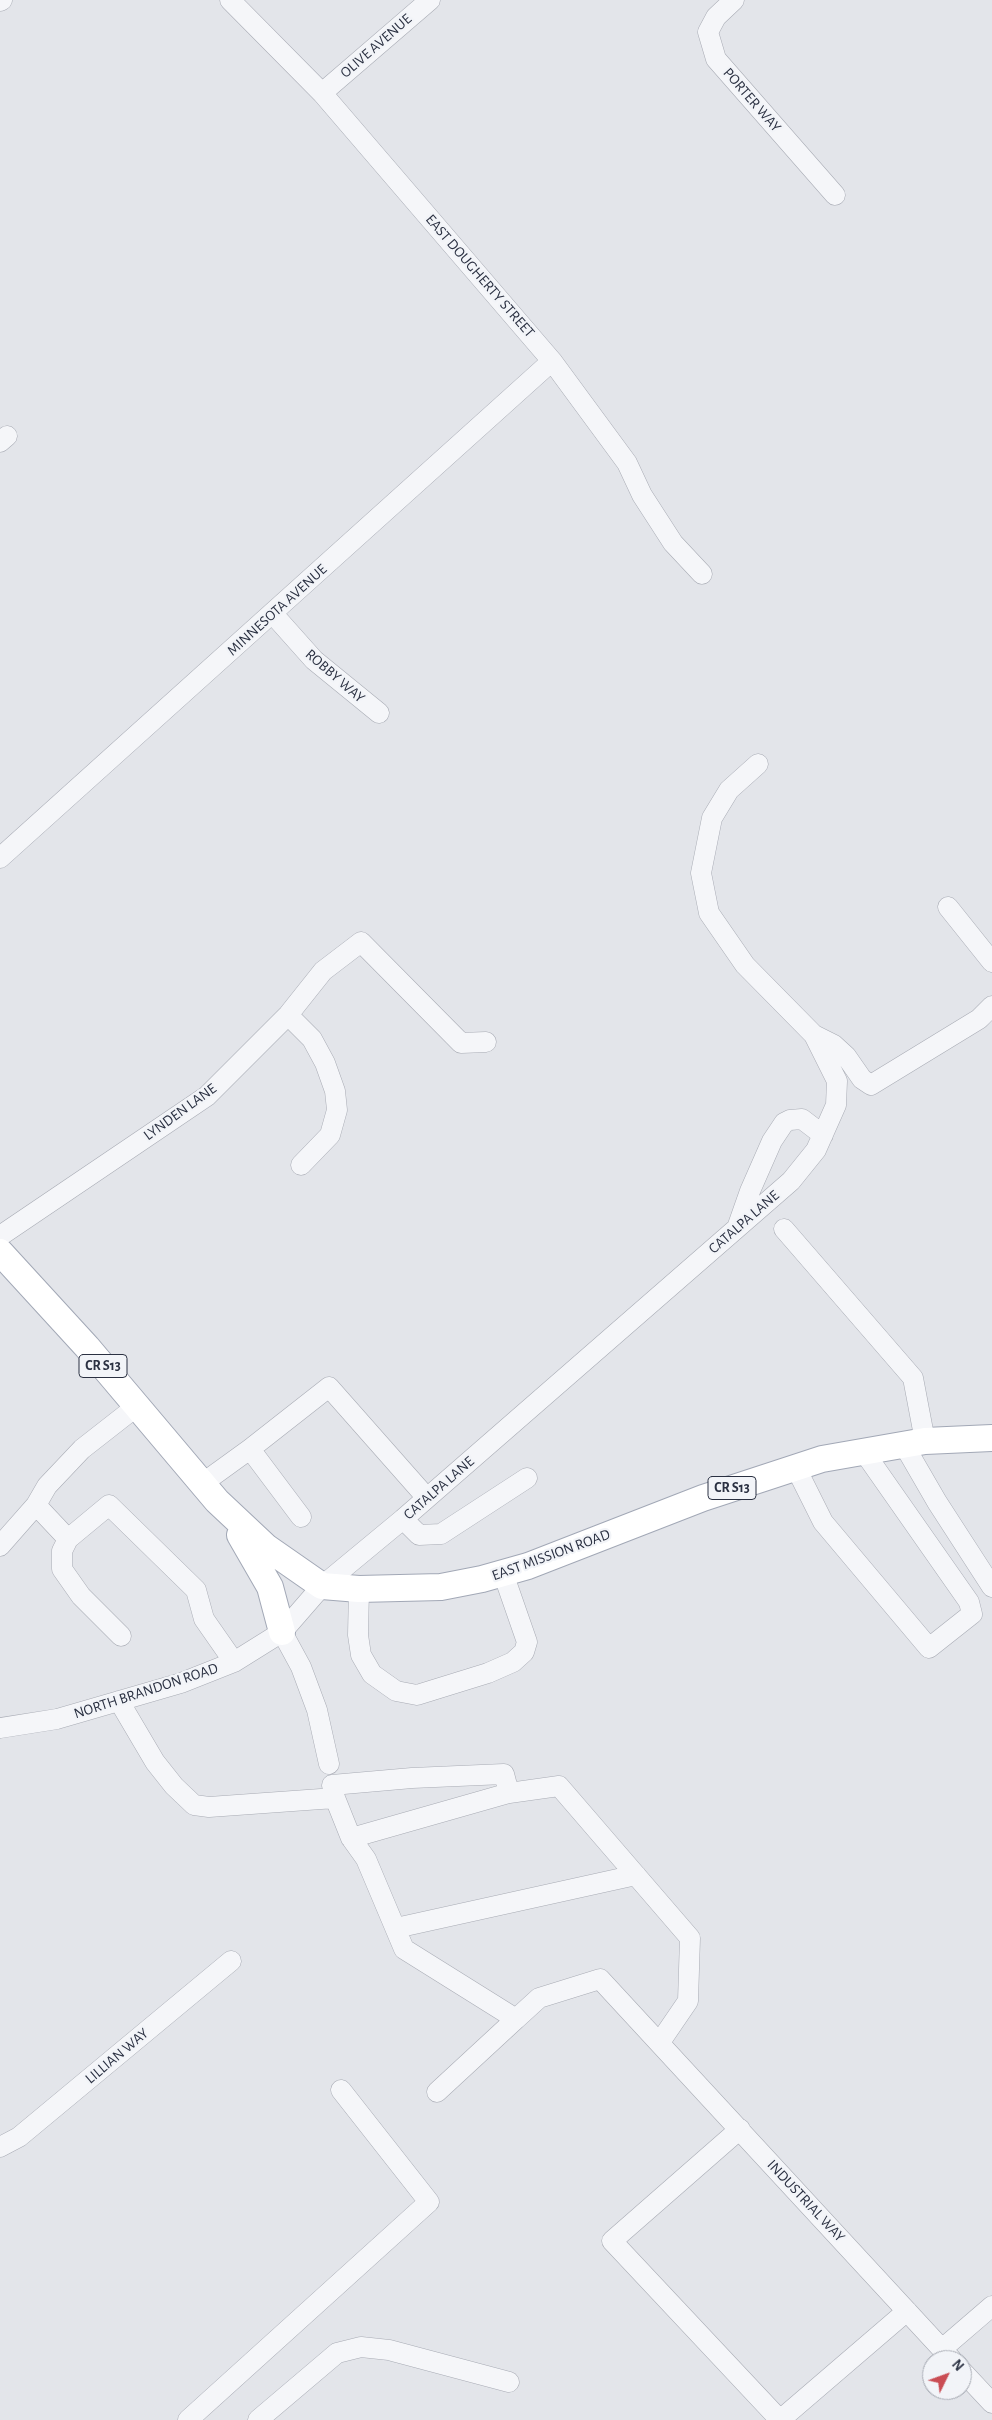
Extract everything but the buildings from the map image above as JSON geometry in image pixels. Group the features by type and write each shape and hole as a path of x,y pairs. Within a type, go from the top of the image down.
{"main road":[{"name":"CR S13","path":"0,1252 137,1406 210,1492 266,1547 322,1586"},
{"name":"EAST MISSION ROAD","path":"322,1586 359,1589 441,1587 528,1566 704,1498 822,1459 915,1443 992,1438"},
{"path":"210,1492 251,1552 270,1587 282,1632"}],"street":[{"name":"EAST DOUGHERTY STREET","path":"230,0 322,93 552,361 627,462 642,495 673,543 702,574"},
{"name":"OLIVE AVENUE","path":"322,93 430,0"},
{"name":"PORTER WAY","path":"734,0 716,17 708,32 716,59 835,194"},
{"name":"MINNESOTA AVENUE","path":"0,858 552,361"},
{"name":"ROBBY WAY","path":"273,614 314,660 379,713"},
{"name":"CATALPA LANE","path":"322,1586 403,1519 791,1181 816,1150 836,1105 837,1080 814,1035 744,965 710,913 701,873 712,818 729,790 758,764"},
{"path":"948,906 992,962"},
{"name":"LYNDEN LANE","path":"0,1236 207,1096 288,1015 323,971 361,942 461,1043 486,1042"},
{"path":"814,1035 834,1045 846,1056 862,1079 871,1085 979,1019 992,1006"},
{"path":"288,1015 312,1039 325,1063 335,1091 337,1110 330,1134 301,1165"},
{"path":"737,1228 750,1191 772,1141 784,1123 790,1120 802,1119 822,1135"},
{"path":"784,1228 914,1378 915,1443 937,1502 992,1587"},
{"path":"210,1492 250,1449 328,1387 427,1498"},
{"path":"0,1546 36,1505 47,1486 82,1448 137,1406"},
{"path":"250,1449 301,1517"},
{"path":"796,1468 823,1522 930,1648 972,1614 969,1602 864,1452"},
{"path":"403,1519 419,1535 441,1534 526,1478"},
{"path":"36,1505 68,1539"},
{"path":"121,1636 81,1596 62,1569 62,1551 68,1539 109,1505 196,1590 204,1619 234,1662"},
{"path":"359,1589 358,1635 361,1655 372,1674 396,1691 417,1695 488,1673 513,1662 524,1652 527,1642 503,1573"},
{"name":"NORTH BRANDON ROAD","path":"0,1728 57,1719 181,1682 234,1662 282,1632 322,1586"},
{"path":"282,1632 301,1667 317,1710 329,1764"},
{"path":"119,1701 154,1762 194,1805 209,1807 335,1798"},
{"path":"437,2092 516,2019 404,1949 366,1859 351,1838 335,1798 332,1785 412,1778 504,1774 509,1793"},
{"path":"351,1838 509,1793 559,1786 690,1938 688,2001 660,2042"},
{"path":"396,1928 636,1875"},
{"name":"LILLIAN WAY","path":"0,2147 18,2137 231,1961"},
{"name":"INDUSTRIAL WAY","path":"516,2019 539,1998 600,1979 942,2350"},
{"path":"188,2420 429,2202 341,2090"},
{"path":"740,2129 612,2241 780,2420 907,2311"},
{"path":"952,2350 990,2310"},
{"path":"258,2420 337,2353 361,2347 388,2350 509,2382"},
{"path":"972,2382 992,2404"}]}
